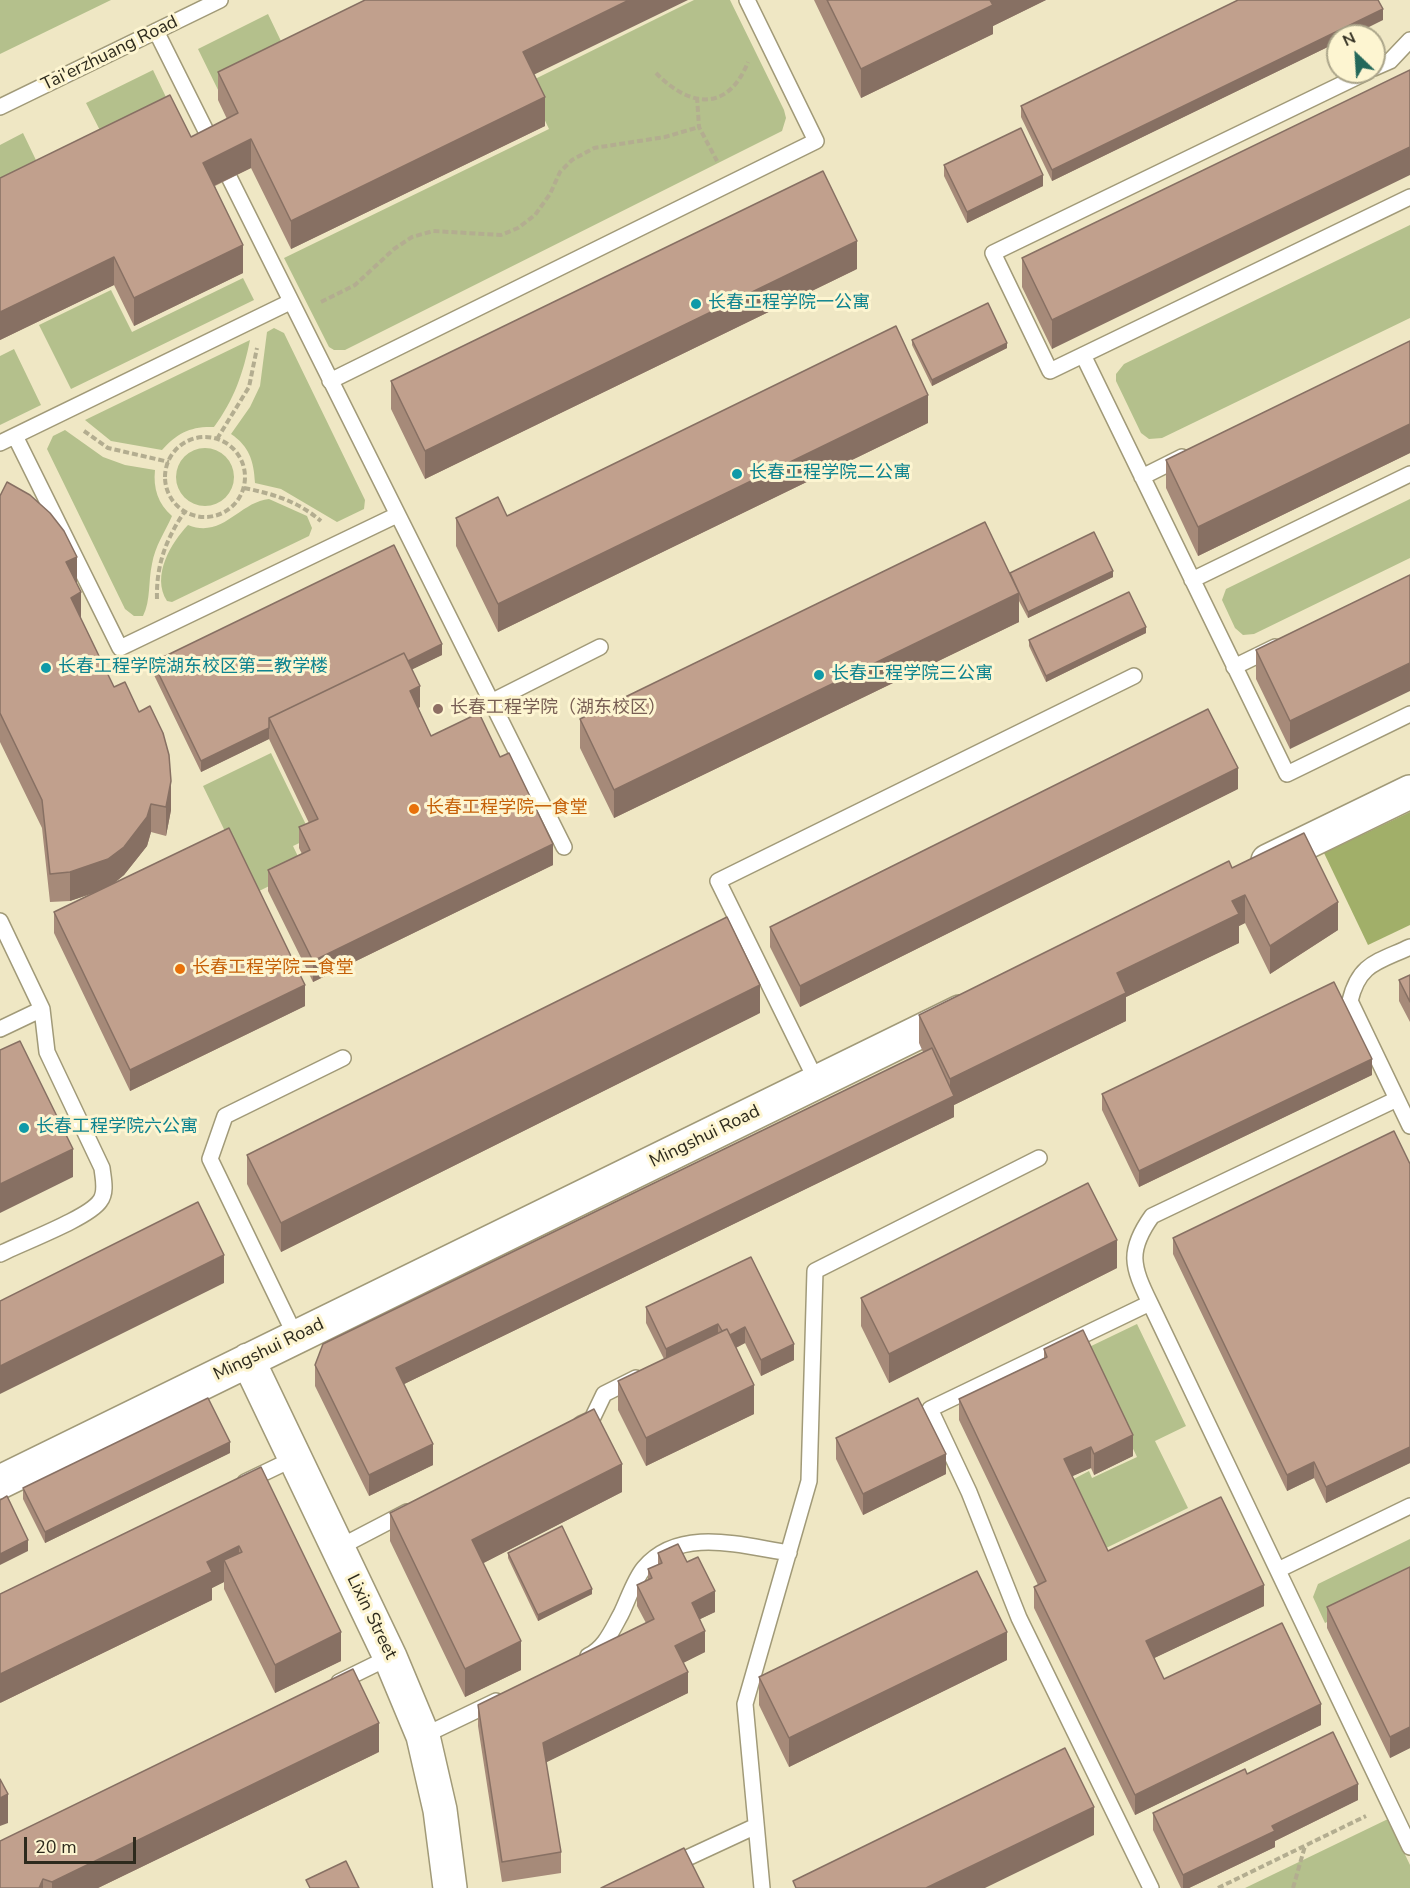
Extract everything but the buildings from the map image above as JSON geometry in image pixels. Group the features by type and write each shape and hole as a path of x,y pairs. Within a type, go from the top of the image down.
{"street":[{"path":"1240,874 1410,792"},
{"name":"Mingshui Road","path":"0,1482 986,999"},
{"name":"Lixin Street","path":"248,1360 390,1657 423,1736 440,1810 449,1888"}],"lane":[{"name":"Tai'erzhuang Road","path":"0,108 220,0"},
{"path":"330,381 816,141 747,0"},
{"path":"156,31 564,847"},
{"path":"1386,63 1408,48"},
{"path":"1341,84 993,253 1050,371 1410,198"},
{"path":"0,443 262,316 293,307"},
{"path":"1083,356 1287,774 1410,714"},
{"path":"15,436 120,648 397,515"},
{"path":"1142,477 1196,451"},
{"path":"1192,580 1410,474"},
{"path":"1234,667 1286,641"},
{"path":"491,702 600,647"},
{"path":"817,1082 718,881 1134,675"},
{"path":"0,921 42,1009 47,1052 102,1168 104,1187 101,1200 88,1211 0,1254"},
{"path":"1410,947 1367,967 1355,981 1350,1001 1410,1126"},
{"path":"0,1029 42,1009"},
{"path":"296,1337 210,1159 225,1116 343,1058"},
{"path":"1397,1099 1152,1216 1138,1235 1134,1259 1150,1303 1410,1847"},
{"path":"762,1888 745,1704 809,1481 815,1271 1039,1158"},
{"path":"1150,1303 930,1408 969,1492 1019,1618 1151,1888"},
{"path":"570,1430 592,1419 604,1394 646,1373"},
{"path":"232,1489 295,1458"},
{"path":"338,1548 422,1505"},
{"path":"1278,1570 1410,1506"},
{"path":"577,1661 597,1651 610,1635 644,1569 661,1554 687,1543 707,1542 789,1552"},
{"path":"327,1688 390,1657"},
{"path":"423,1736 505,1696"},
{"path":"654,1874 756,1826"}],"path":[{"path":"656,73 668,86 712,100 727,94 738,83 751,53 766,40"},
{"path":"697,97 699,127 731,184"},
{"path":"293,307 330,299 355,285 394,249 412,237 433,231 501,235 518,228 535,215 550,194 560,172 572,160 594,148 665,137 699,127"},
{"path":"217,439 249,387 262,316"},
{"path":"64,412 90,437 108,448 169,462"},
{"path":"206,437 217,439 227,444 242,462 244,488 229,509 217,515 204,517 185,511 170,497 166,486 169,462 184,443 206,437"},
{"path":"244,488 277,494 306,508 340,542"},
{"path":"161,628 156,580 169,534 185,511"},
{"path":"1218,1888 1390,1805"},
{"path":"1293,1888 1305,1846"}],"green space":[{"path":"0,0 111,0 0,54"},
{"path":"694,0 730,0 784,110 786,118 782,131 345,350 334,350 329,347 284,258 549,129 527,83"},
{"path":"268,14 291,62 221,96 198,49"},
{"path":"153,70 176,118 110,150 86,103"},
{"path":"23,133 46,181 0,203 0,145"},
{"path":"1410,225 1410,318 1162,438 1149,439 1141,433 1116,381 1116,374 1124,364"},
{"path":"243,278 254,300 71,389 39,325 111,290 132,332"},
{"path":"274,328 284,333 365,500 364,509 337,522 281,489 255,483 249,455 242,444 231,434 250,407 260,386 267,332"},
{"path":"250,340 237,386 214,427 191,429 173,439 162,450 111,441 85,420"},
{"path":"14,349 41,405 0,425 0,356"},
{"path":"65,430 103,457 125,465 155,470 157,495 172,516 153,557 147,604 143,616 134,616 125,609 47,449 53,436"},
{"path":"205,448 221,453 229,461 234,477 229,493 221,501 205,506 189,501 181,493 176,477 181,461 189,453"},
{"path":"269,499 307,516 312,528 309,536 172,602 167,601 161,581 165,560 175,541 188,525 200,528 221,524 249,506"},
{"path":"1410,499 1410,558 1254,634 1243,635 1235,628 1222,600 1226,589"},
{"path":"271,753 312,837 293,846 304,869 255,893 203,786"},
{"path":"1410,812 1410,925 1368,945 1324,853"},
{"path":"1137,1324 1186,1426 1155,1441 1188,1508 1102,1550 1068,1482 1089,1471 1092,1478 1137,1457 1085,1349"},
{"path":"1410,1539 1410,1582 1325,1623 1313,1597 1318,1584"},
{"path":"1388,1819 1410,1865 1410,1888 1245,1888"}],"place":[{"name":"长春工程学院一公寓","path":"696,304"},
{"name":"长春工程学院二公寓","path":"737,474"},
{"name":"长春工程学院湖东校区第二教学楼","path":"46,668"},
{"name":"长春工程学院三公寓","path":"819,675"},
{"name":"长春工程学院（湖东校区）","path":"438,709"},
{"name":"长春工程学院一食堂","path":"414,809"},
{"name":"长春工程学院二食堂","path":"180,969"},
{"name":"长春工程学院六公寓","path":"24,1128"}]}
